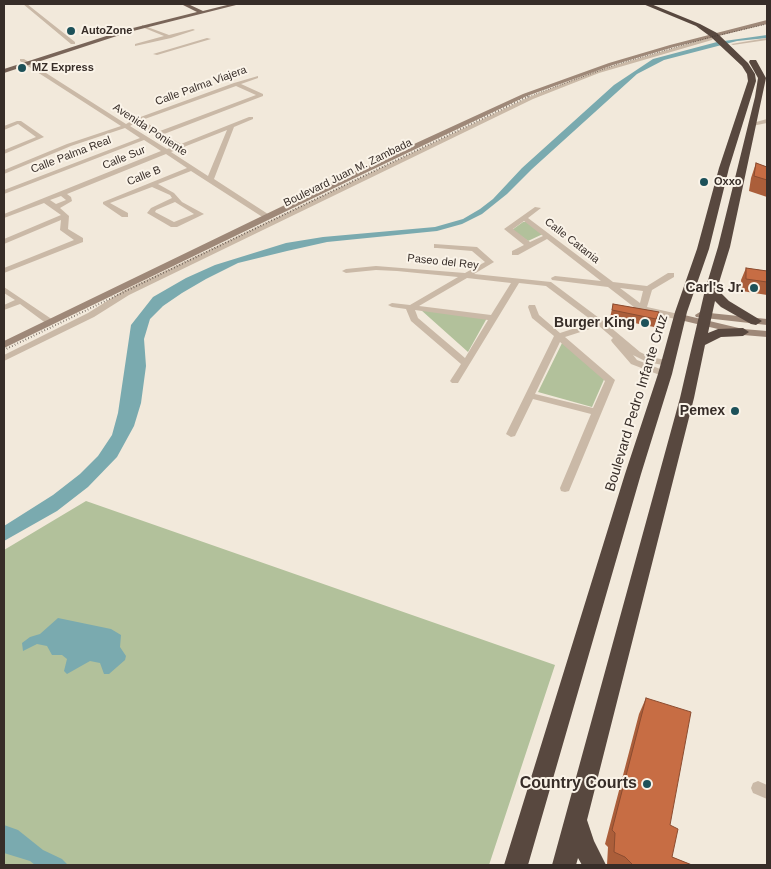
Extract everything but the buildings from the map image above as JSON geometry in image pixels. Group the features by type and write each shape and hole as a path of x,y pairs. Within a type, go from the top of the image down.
{"highway":[{"name":"Boulevard Pedro Infante Cruz","path":"516,865 627,492 666,368 680,315 702,249 724,168 752,81 749,69 724,39 698,25 646,4"},
{"name":"Boulevard Pedro Infante Cruz","path":"564,865 701,342 711,290 760,123 762,78 752,61 724,39 692,18 657,4"},
{"path":"711,290 724,304 762,322"},
{"path":"701,342 718,333 743,332"},
{"path":"576,821 584,846 594,865"}],"main road":[{"path":"184,4 199,11"},
{"path":"4,66 222,4"},
{"path":"4,71 72,43 128,26 237,4"}],"street":[{"path":"25,4 72,43"},
{"name":"Boulevard Juan M. Zambada","path":"4,346 267,216 525,95 611,64 724,39 767,24"},
{"path":"142,27 167,38"},
{"path":"137,45 193,30"},
{"path":"155,54 209,39"},
{"name":"Boulevard Juan M. Zambada","path":"4,358 86,318 126,293 531,98 597,72 710,39 724,39"},
{"path":"724,39 767,39"},
{"path":"156,40 176,48"},
{"name":"Avenida Poniente","path":"25,61 267,216"},
{"name":"Calle Palma Viajera","path":"4,172 69,144 126,126 137,120 256,77"},
{"path":"159,134 261,95 236,84"},
{"name":"Calle Sur","path":"4,216 251,118"},
{"path":"137,120 180,146"},
{"path":"4,128 18,122 40,137 4,152"},
{"path":"210,180 231,126"},
{"name":"Calle Palma Real","path":"4,192 144,138"},
{"name":"Calle B","path":"125,215 106,205 107,202 192,168"},
{"path":"152,184 172,194 176,199 199,213 199,215 174,225 151,213 153,210 176,199"},
{"path":"56,207 70,200 61,193"},
{"path":"4,271 80,240 64,230 65,216 45,200"},
{"path":"529,245 508,230 537,208"},
{"path":"4,242 65,216"},
{"name":"Calle Catania","path":"523,217 643,307"},
{"path":"515,253 548,236"},
{"path":"410,308 489,264 489,260 474,249 437,246"},
{"name":"Paseo del Rey","path":"346,271 385,268 538,283 597,323 634,362 666,368"},
{"path":"555,278 648,289 672,275"},
{"path":"456,381 516,281"},
{"path":"4,289 50,322"},
{"path":"648,289 643,307 705,319 762,322"},
{"path":"4,308 20,301"},
{"path":"392,305 494,318"},
{"path":"532,307 535,316 610,380 595,412 565,488"},
{"path":"410,308 414,319 466,364"},
{"path":"705,319 743,332 767,334"},
{"path":"511,434 558,336 597,323"},
{"path":"530,395 595,412"}],"green space":[{"path":"523,222 528,222 545,233 528,241 512,230"},
{"path":"421,310 487,318 468,352"},
{"path":"564,339 606,375 592,407 538,392"},
{"path":"86,501 555,665 489,865 4,865 4,550"}],"water":[{"path":"767,35 767,38 737,41 664,60 637,74 507,194 482,214 462,224 437,231 327,242 238,263 182,293 163,306 150,319 144,339 146,366 141,403 134,426 117,457 88,487 57,511 4,541 4,526 53,495 80,474 98,456 112,435 118,413 131,325 153,297 186,278 215,265 286,243 323,237 435,227 463,219 493,199 522,168 614,85 653,59 717,42"},
{"path":"58,618 111,629 121,635 120,647 126,656 125,660 109,674 104,674 100,663 90,661 67,674 64,671 67,659 62,655 52,655 47,646 37,644 23,651 22,643 30,637 40,634"},
{"path":"4,825 18,830 43,850 62,859 68,865 35,865 30,861 4,853"}],"railway":[{"path":"527,97 618,64 711,37 767,24"},
{"path":"4,350 529,96"}],"place":[{"name":"AutoZone","path":"71,31"},
{"name":"MZ Express","path":"22,68"},
{"name":"Oxxo","path":"704,182"},
{"name":"Carl's Jr.","path":"754,288"},
{"name":"Burger King","path":"645,323"},
{"name":"Pemex","path":"735,411"},
{"name":"Country Courts","path":"647,784"}]}
